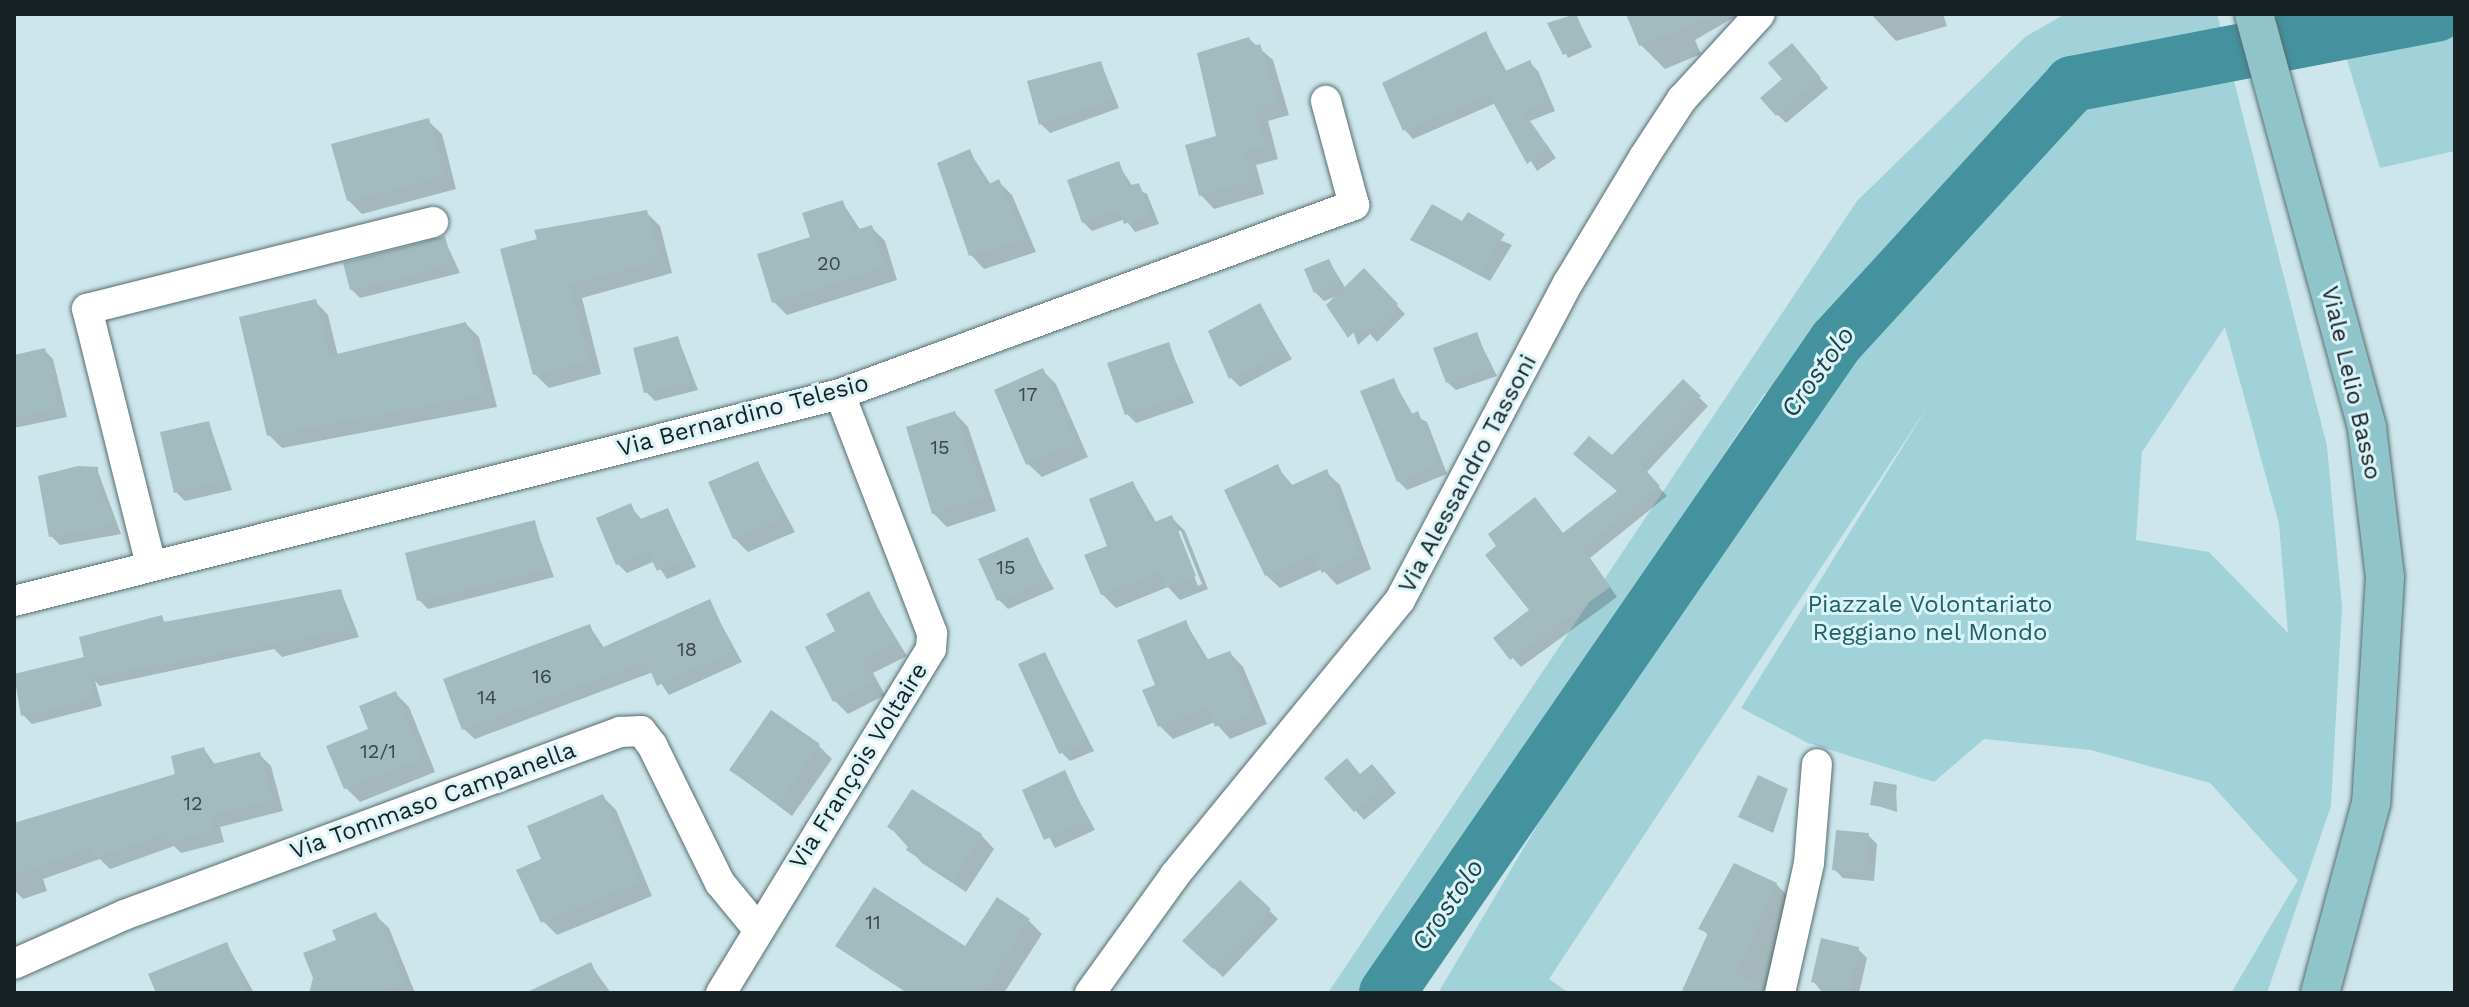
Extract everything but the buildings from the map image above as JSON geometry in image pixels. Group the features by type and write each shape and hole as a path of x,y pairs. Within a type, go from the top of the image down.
{"main road":[{"name":"Viale Lelio Basso","path":"2254,14 2367,428 2385,577 2371,803 2320,993"}],"street":[{"name":"Via Alessandro Tassoni","path":"1090,993 1175,875 1400,600 1568,283 1644,157 1682,99 1760,14"},
{"name":"Via Bernardino Telesio","path":"14,601 840,394 1354,205 1326,101"},
{"path":"151,565 87,309 433,222"},
{"name":"Via François Voltaire","path":"721,993 757,928 931,649 932,633 840,394"},
{"name":"Via Tommaso Campanella","path":"14,964 124,915 620,732 641,731 652,745 720,883 757,928"},
{"path":"1780,993 1809,863 1817,764"}],"green space":[{"name":"Piazzale Volontariato Reggiano nel Mondo","path":"2065,14 2217,14 2327,446 2342,607 2331,806 2267,993 2231,993 2298,880 2210,783 2091,750 1984,739 1934,782 1808,743 1741,708 1928,406 1549,979 1569,993 1438,993 1586,743 1801,416 1765,393 1362,993 1328,993 1857,201 2025,37","holes":["2225,327 2279,524 2288,633 2209,552 2136,540 2142,452"]},
{"path":"2333,14 2455,14 2455,151 2380,168"}],"waterway":[{"name":"Crostolo","path":"1387,993 1836,342 2072,84 2436,14"}]}
